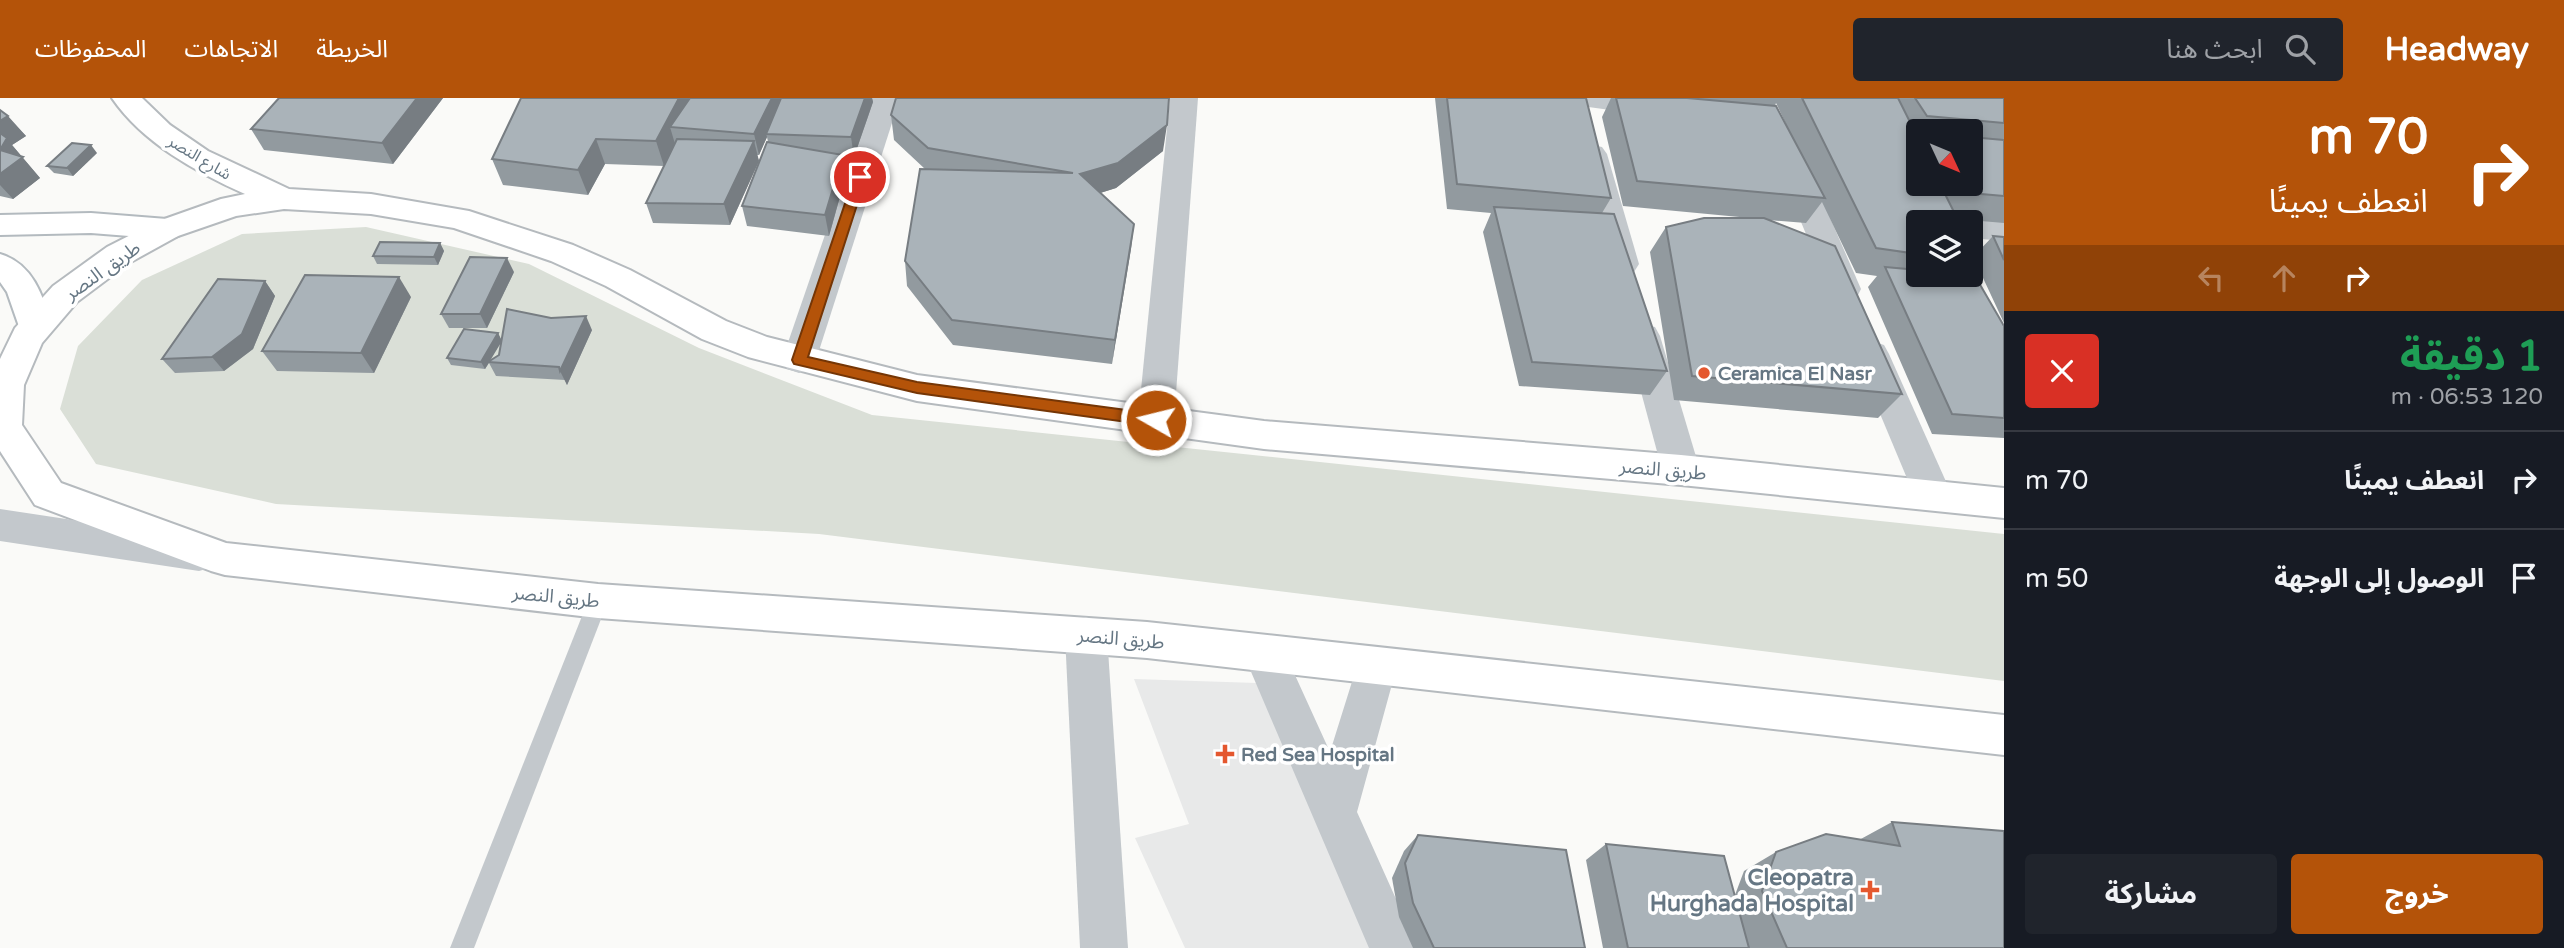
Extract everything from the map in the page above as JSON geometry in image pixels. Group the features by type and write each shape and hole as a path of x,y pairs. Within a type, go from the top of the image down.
{"main road":[{"name":"شارع النصر","path":"126,98 160,132 214,169 284,199"},
{"name":"طريق النصر","path":"2004,503 1681,470 1264,435 917,388 799,360 714,330 618,278 562,253 458,218 371,204 284,199 232,206 167,229 118,255 76,286 18,350 6,386 4,427 48,494 225,559 598,601 1086,635 2004,735"},
{"path":"0,225 91,223 167,229"},
{"path":"0,265 6,268 20,286 30,307 18,350"}],"street":[{"path":"799,360 886,98"},
{"path":"1156,420 1184,98"},
{"path":"1681,470 1578,98 1689,111"},
{"path":"1779,136 1933,495"},
{"path":"1983,229 2004,231"},
{"path":"0,525 225,559"},
{"path":"1086,635 1104,948"},
{"path":"1264,653 1394,948"},
{"path":"1335,811 1376,666"}],"lane":[{"path":"462,948 598,601"}],"shaded area":[{"path":"366,227 529,264 699,348 872,415 2004,534 2004,681 819,534 276,504 96,464 60,409 78,346 142,280 242,234"},
{"name":"Red Sea Hospital","path":"1134,679 1257,683 1371,948 1185,948 1135,838 1189,824"}],"building":[{"path":"279,98 417,98 382,143 251,129"},
{"path":"521,98 679,98 656,141 596,139 578,170 492,159"},
{"path":"690,98 772,98 754,134 670,127"},
{"path":"781,98 865,98 851,137 766,134"},
{"path":"896,98 1169,98 1167,125 1118,163 1080,174 1134,224 1115,340 952,320 905,261 920,169 1073,173 928,148 891,115"},
{"path":"1447,98 1586,98 1611,198 1457,184"},
{"path":"1616,98 1687,98 1776,106 1825,198 1637,181"},
{"path":"1802,98 1898,98 1908,119 1906,119 1906,196 1946,196 1953,210 1906,210 1906,252 1876,248"},
{"path":"1915,98 2004,98 2004,123 1927,116"},
{"path":"0,110 8,116 0,121"},
{"path":"0,133 7,138 0,150"},
{"path":"1983,138 2004,140 2004,196 1983,194"},
{"path":"677,139 754,141 724,204 646,203"},
{"path":"767,142 843,155 825,215 742,206"},
{"path":"72,143 91,145 67,168 47,166"},
{"path":"0,150 23,157 0,174"},
{"path":"1494,207 1614,214 1667,371 1532,362"},
{"path":"1704,218 1764,218 1835,246 1902,394 1692,376 1666,227"},
{"path":"1993,236 2004,237 2004,260"},
{"path":"380,242 440,243 434,257 373,256"},
{"path":"470,257 507,258 480,314 441,314"},
{"path":"1885,267 1906,269 1906,287 1981,287 2004,326 2004,418 1952,414"},
{"path":"305,275 399,277 361,353 262,351"},
{"path":"218,279 265,281 242,334 212,357 162,359"},
{"path":"507,309 551,318 586,316 560,371 559,367 488,362 499,355"},
{"path":"464,329 498,333 481,362 447,358"},
{"name":"Cleopatra Hurghada Hospital","path":"1892,822 2004,831 2004,948 1787,948 1762,891 1776,852 1826,834 1900,846"},
{"path":"1418,835 1566,850 1585,948 1434,948 1413,903 1405,863"},
{"path":"1606,844 1724,856 1749,948 1628,948"}],"place":[{"name":"Ceramica El Nasr","path":"1704,373"},
{"name":"Red Sea Hospital","path":"1225,754"},
{"name":"Cleopatra Hurghada Hospital","path":"1870,890"}],"route":[{"path":"860,177 799,360 917,388 1156,420"}]}
